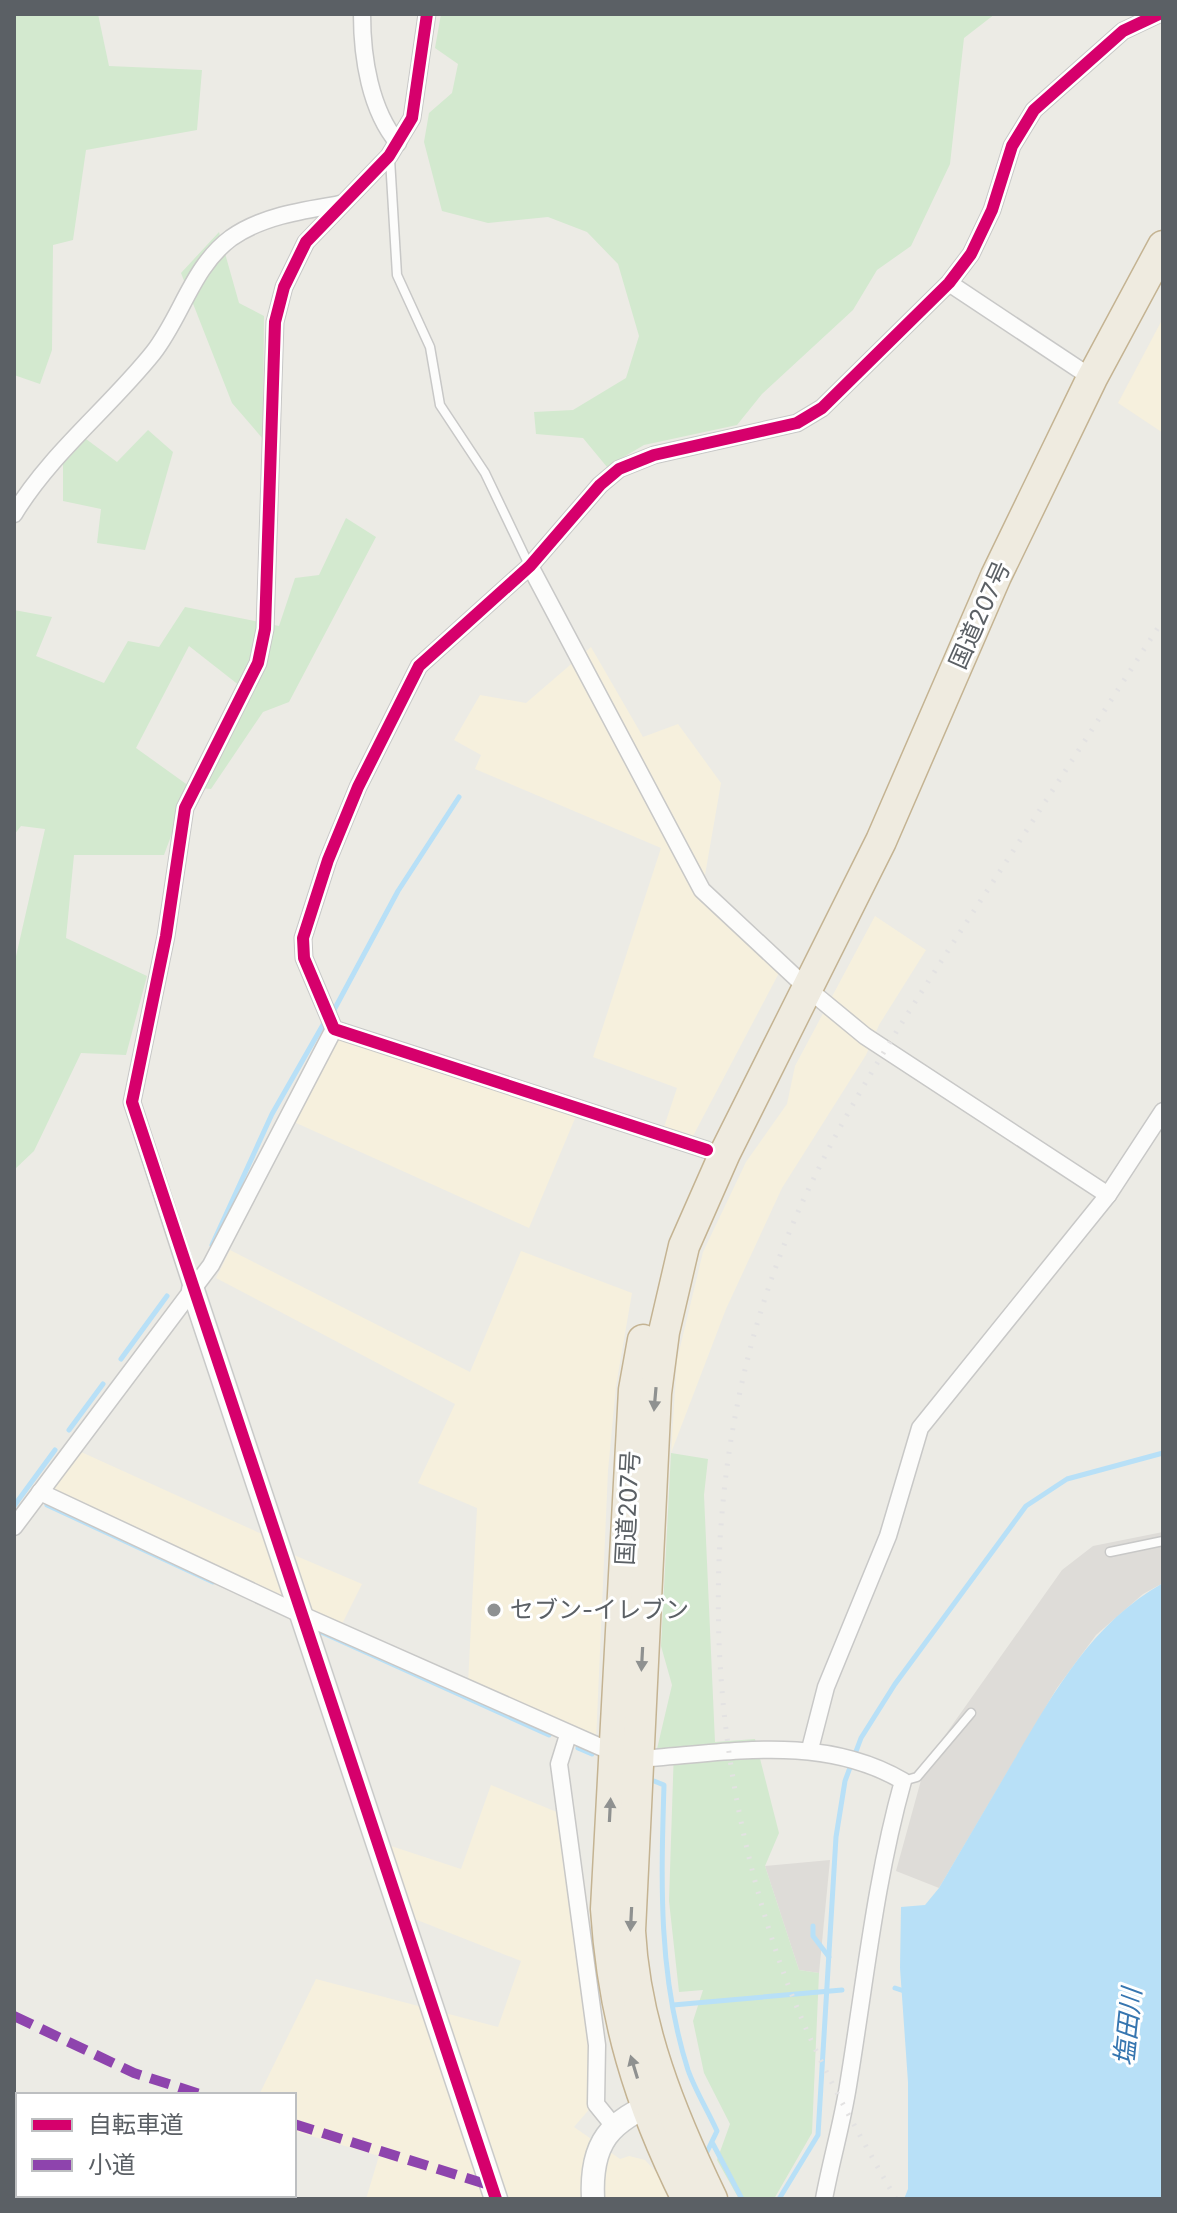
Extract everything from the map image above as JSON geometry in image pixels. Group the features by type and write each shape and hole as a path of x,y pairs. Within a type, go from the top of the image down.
{"highway":[{"name":"国道207号","path":"625,1756 664,1332 684,1246 725,1153 881,841 996,576 1092,378 1163,246"},
{"name":"国道207号","path":"687,2199 681,2161 656,2102 632,1975 625,1756 634,1390 657,1278 678,1214 707,1150 808,989"},
{"name":"国道207号","path":"681,2161 712,2199"}],"street":[{"path":"362,14 368,73 394,150"},
{"path":"427,14 412,118 394,150 306,242 284,287 275,322 265,629 258,663 185,808 166,936 132,1102 496,2199"},
{"path":"707,1150 334,1029 304,958 303,938 328,860 358,787 419,666 530,566 600,485 619,469 654,455 797,423 822,408 949,283 971,254 992,210 1012,146 1034,110 1123,31 1159,14"},
{"path":"14,514 34,480 155,351 199,271 232,238 290,212 341,204"},
{"path":"949,283 1092,378"},
{"path":"530,566 702,890 808,989 865,1036 1108,1195"},
{"path":"14,1527 211,1265 334,1029"},
{"path":"810,1749 826,1687 888,1536 920,1428 1108,1195 1163,1111"},
{"path":"40,1492 568,1735 625,1756 810,1749 853,1759 903,1781 888,1834 868,1934 848,2088 824,2199"},
{"path":"568,1735 559,1764 597,2045 596,2104 613,2125"},
{"path":"593,2199 597,2154 613,2125 631,2111 656,2102"}],"lane":[{"path":"394,150 397,275 430,347 440,405 485,473 530,566"},
{"path":"1110,1552 1163,1541"},
{"path":"903,1781 917,1777 971,1713"}],"shaded area":[{"path":"1163,318 1163,433 1118,403"},
{"path":"591,647 643,737 678,724 721,783 701,898 780,971 692,1138 664,1127 677,1088 593,1057 661,848 475,769 481,755 454,740 480,695 526,703"},
{"path":"875,916 926,950 879,1025 866,1055 782,1188 726,1309 671,1453 677,1360 703,1252 746,1162 787,1104 795,1066"},
{"path":"338,1037 576,1116 529,1228 294,1122"},
{"path":"230,1250 470,1372 521,1251 632,1293 616,1386 608,1471 596,1741 468,1684 477,1508 418,1483 455,1404 216,1278"},
{"path":"79,1451 264,1535 294,1555 362,1584 342,1624 52,1489"},
{"path":"1163,1532 1163,1583 1143,1594 1096,1635 1057,1688 939,1888 896,1871 926,1762 1062,1570 1093,1546"},
{"path":"491,1785 569,1817 606,2041 605,2091 574,2127 620,2159 629,2156 645,2160 657,2173 668,2199 366,2199 379,2156 296,2132 296,2093 260,2093 316,1979 498,2027 521,1961 412,1918 388,1845 461,1869"},
{"path":"830,1860 819,1973 799,1970 765,1866"}],"green space":[{"path":"14,14 98,14 109,66 202,70 197,130 86,150 73,240 53,245 52,350 40,384 14,375"},
{"path":"441,14 995,14 964,38 950,164 911,246 877,270 853,310 762,394 737,425 644,445 607,467 583,438 536,434 534,412 573,410 626,378 639,336 618,264 587,232 548,217 488,223 442,211 424,142 429,113 452,93 458,64 435,48"},
{"path":"219,232 239,303 264,316 263,439 232,403 181,273"},
{"path":"148,430 173,452 145,550 97,543 101,509 63,501 63,464 86,439 117,462"},
{"path":"346,518 376,537 289,702 263,712 211,789 189,787 164,855 74,855 66,938 147,976 126,1055 81,1053 34,1151 14,1170 14,965 45,829 21,826 14,835 14,610 52,617 36,656 104,683 128,641 159,647 185,607 279,626 295,578 319,575","holes":["189,646 240,686 189,786 136,748"]},
{"path":"671,1453 708,1459 704,1495 715,1742 755,1739 779,1833 765,1866 799,1970 819,1973 812,2133 774,2199 739,2199 717,2160 730,2124 704,2073 693,2021 703,1990 679,1992 669,1901 674,1749 657,1749 672,1685 661,1646"}],"water":[{"name":"塩田川","path":"1163,1583 1163,2199 904,2199 908,2189 908,2082 900,1968 901,1907 925,1905 939,1888 1044,1709 1077,1661 1115,1618"}],"waterway":[{"path":"334,1010 398,891 459,797"},
{"path":"212,1245 272,1114 324,1023"},
{"path":"121,1359 167,1296"},
{"path":"69,1430 103,1384"},
{"path":"14,1506 55,1450"},
{"path":"779,2199 818,2135 836,1837 845,1781 861,1738 895,1684 1026,1506 1067,1479 1163,1453"},
{"path":"47,1505 213,1582"},
{"path":"321,1632 549,1735"},
{"path":"578,1748 592,1754"},
{"path":"654,1781 664,1785 662,1893 671,1999 688,2070 717,2131 705,2156"},
{"path":"813,1926 813,1936 829,1957"},
{"path":"895,1988 907,1992"},
{"path":"673,2005 842,1990"},
{"path":"713,2144 742,2199"}],"railway":[{"path":"896,2199 835,2089 795,2004 755,1880 734,1783 722,1685 718,1586 724,1488 740,1390 766,1295 802,1203 838,1131 921,993 1163,620"}],"marked path":[{"path":"14,2016 134,2073 197,2093"},
{"path":"296,2125 492,2186"}],"cycle path":[{"path":"427,14 412,118 389,156 306,242 284,287 275,322 265,629 258,663 185,808 166,936 132,1102 496,2199"},
{"path":"707,1150 334,1029 304,958 303,938 328,860 358,787 419,666 530,566 600,485 619,469 654,455 797,423 822,408 949,283 971,254 992,210 1012,146 1034,110 1123,31 1159,14"}],"place":[{"name":"セブン-イレブン","path":"494,1610"}]}
